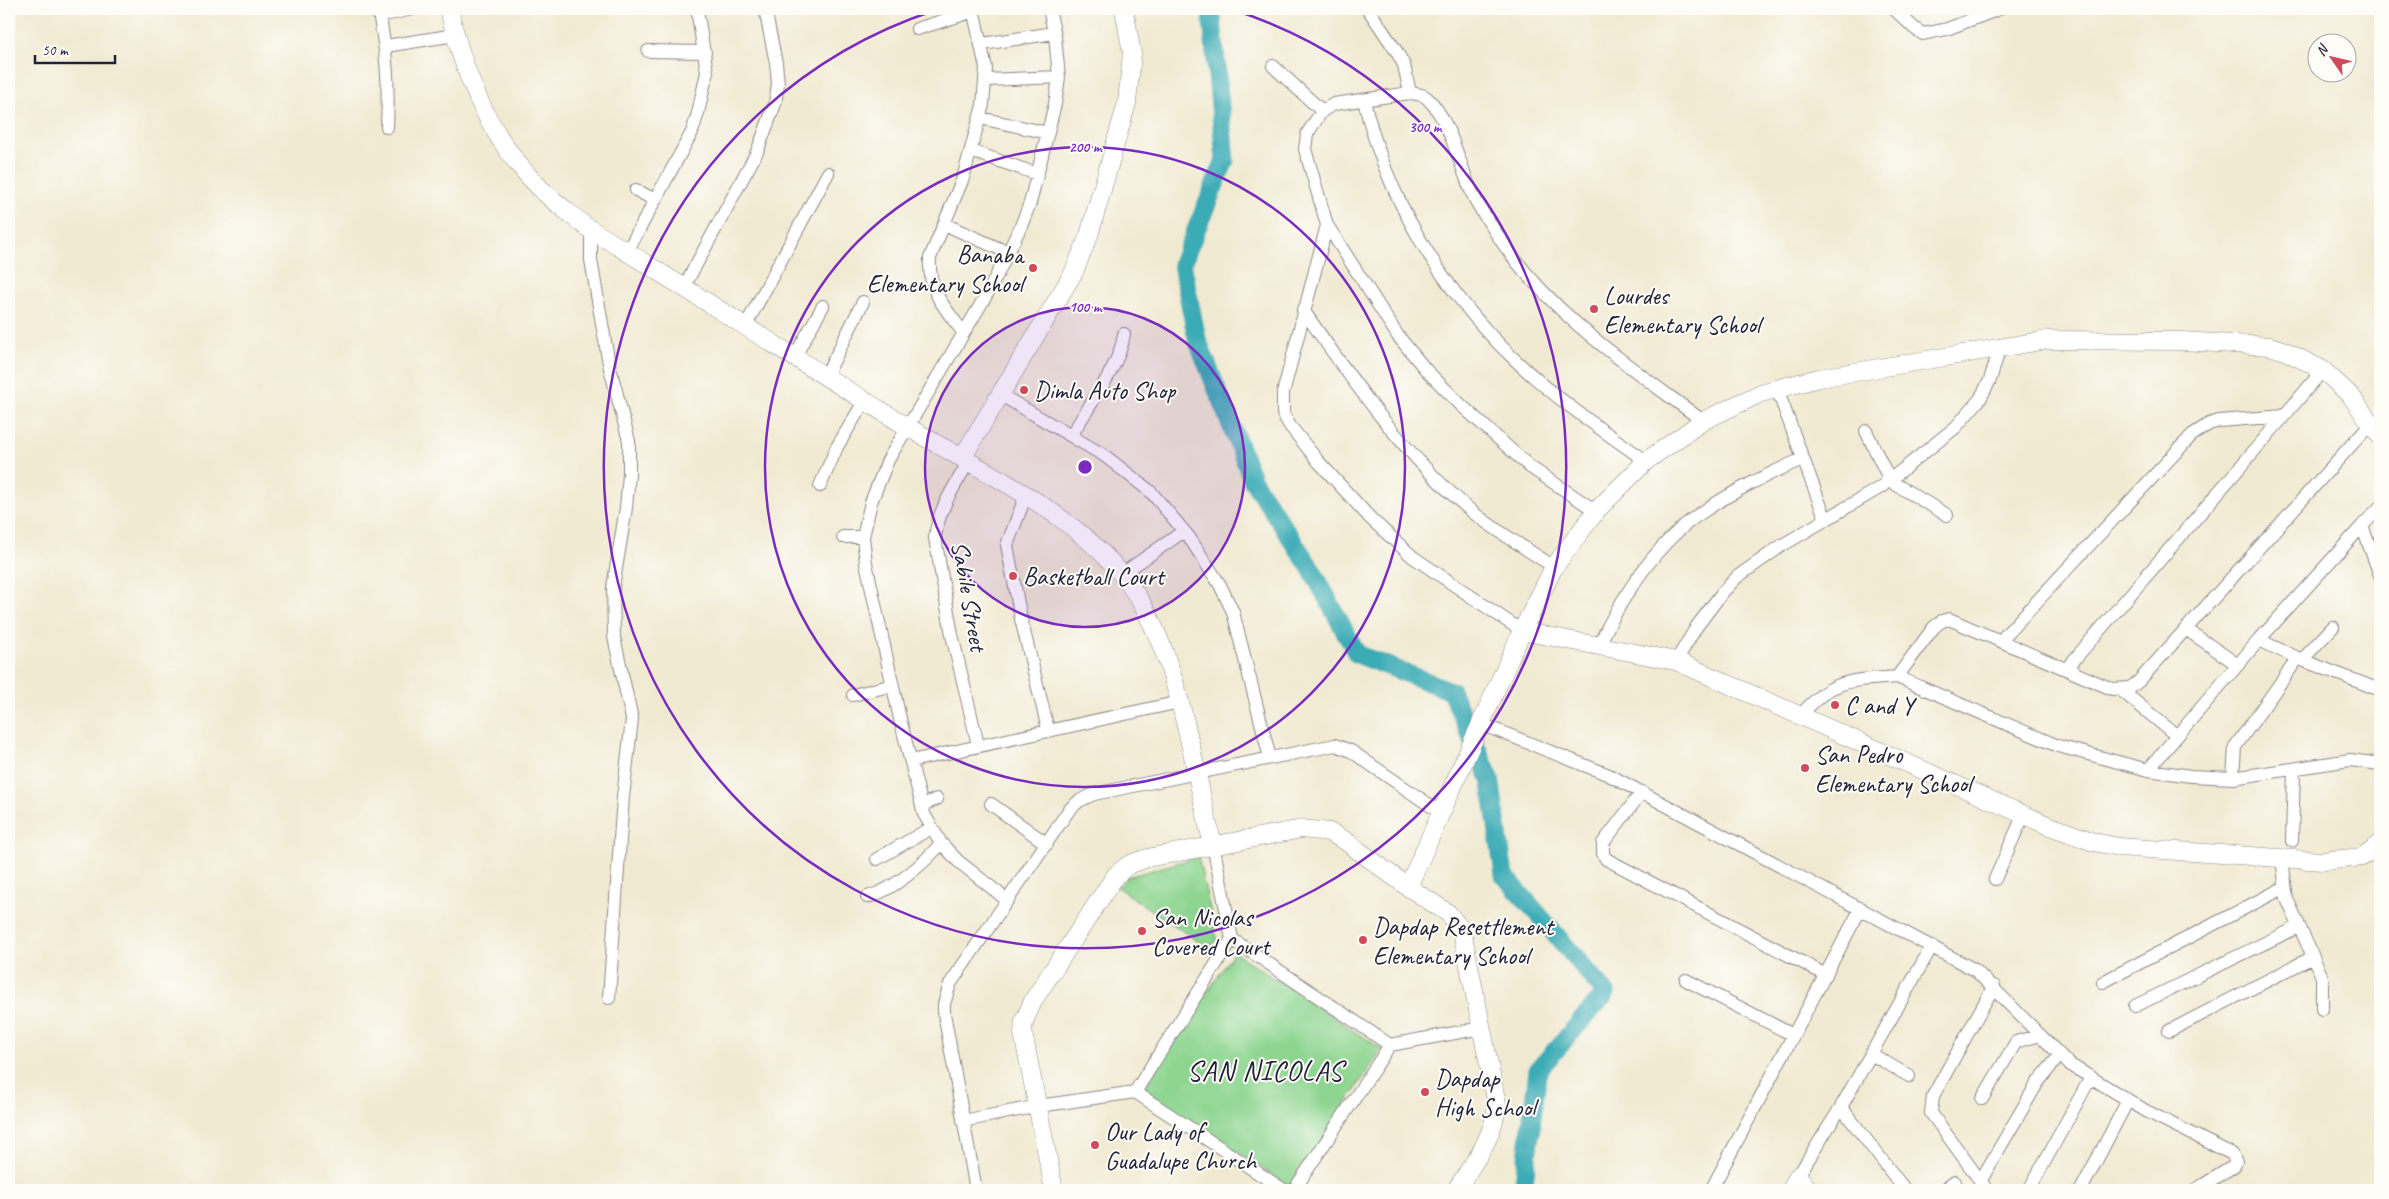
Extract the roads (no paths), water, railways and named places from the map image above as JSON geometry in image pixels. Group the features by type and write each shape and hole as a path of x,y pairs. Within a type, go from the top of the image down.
{"street":[{"path":"387,127 389,83 386,46 379,12 413,9"},
{"path":"449,9 455,35 479,104 508,150 544,192 591,230 746,325 906,427 1026,495 1091,542 1122,574 1142,603 1160,640 1180,702 1213,845 1232,939 1135,1092"},
{"path":"627,252 692,132 698,113 706,72 697,9"},
{"path":"684,287 757,152 775,104 778,84 776,63 765,9"},
{"path":"1007,900 958,861 930,828 922,805 893,685 866,563 863,537 871,502 888,460 990,289 1021,226 1048,133 1059,77 1049,9"},
{"path":"965,460 1074,272 1089,235 1127,103 1132,53 1124,9"},
{"path":"1368,9 1404,66 1410,93"},
{"path":"1894,9 1923,34 1947,29 1999,9"},
{"path":"917,29 973,10 982,44 986,80 980,118 954,202 930,258 930,280 942,304 963,332"},
{"path":"982,44 1054,33"},
{"path":"386,46 455,35"},
{"path":"648,51 704,52"},
{"path":"1273,66 1322,111"},
{"path":"986,80 1059,77"},
{"path":"1596,511 1530,467 1461,405 1426,370 1398,336 1327,225 1305,149 1307,134 1322,111 1334,104 1410,93 1420,94 1429,99 1447,129 1474,198 1508,251 1545,294 1600,344 1703,422"},
{"path":"1364,100 1371,132 1397,196 1415,231 1467,308 1511,356 1566,404 1646,461"},
{"path":"980,118 1048,133"},
{"path":"971,151 1037,174"},
{"path":"746,325 828,173"},
{"path":"636,190 655,200"},
{"path":"944,224 1009,253"},
{"path":"1327,225 1303,310 1283,393 1283,414 1290,426 1318,461 1371,519 1413,557 1522,631 1676,662 2024,814 2094,842 2119,847 2282,859 2343,860 2362,857 2380,844"},
{"path":"591,230 591,260 609,364 629,441 626,508 613,587 614,637 632,719 623,797 609,998"},
{"path":"826,376 863,302"},
{"path":"795,356 823,306"},
{"path":"1303,310 1367,402 1405,446 1476,514 1554,567"},
{"path":"1070,436 1112,368 1120,351 1124,334"},
{"path":"1408,887 1522,631 1554,567 1596,511 1646,461 1703,422 1761,393 1818,378 2047,340 2094,339 2270,346 2285,351 2323,370 2351,396 2376,429 2139,681 2130,688 2112,689 1956,620 1942,621 1934,627 1897,677"},
{"path":"1676,662 1697,626 1722,592 1737,577 1781,546 1890,481 1919,458 1970,412 1990,380 2000,347"},
{"path":"2066,668 2323,370"},
{"path":"1777,389 1826,520"},
{"path":"1001,395 1105,456 1151,492 1184,531 1220,585 1233,612 1270,758"},
{"path":"820,486 837,447 865,400"},
{"path":"2000,641 2192,436 2209,424 2219,421 2284,416"},
{"path":"1866,431 1890,481 1947,516"},
{"path":"1599,645 1614,613 1638,576 1670,540 1699,514 1753,481 1802,459"},
{"name":"Sabile Street","path":"965,460 937,523 935,538 952,635 978,745"},
{"path":"1026,495 1007,545 1048,729"},
{"path":"2148,770 2260,640 2380,507"},
{"path":"2362,526 2380,575"},
{"path":"1122,574 1184,531"},
{"path":"843,537 863,537"},
{"path":"2233,778 2236,747 2300,659 2333,627"},
{"path":"2186,629 2238,665"},
{"path":"2260,640 2300,659 2380,690"},
{"path":"1800,715 1826,691 1838,685 1851,681 1897,677 2058,746 2148,770 2191,776 2233,778 2350,760 2380,764"},
{"path":"853,695 893,685"},
{"path":"2121,690 2177,736"},
{"path":"911,761 1048,729 1180,702"},
{"path":"1479,729 1609,775 1862,908 1975,970 1994,986 2060,1056 2128,1100 2232,1154 2235,1158 2234,1166 2195,1190"},
{"path":"976,1190 944,1004 950,984 1069,810 1079,800 1094,794 1340,745 1442,813"},
{"path":"2292,841 2294,769"},
{"path":"1642,792 1603,843 1603,854 1606,859 1826,975"},
{"path":"922,805 937,799"},
{"path":"991,804 1047,844"},
{"path":"1995,879 2024,814"},
{"path":"877,858 930,828"},
{"path":"1054,1190 1039,1106 1023,1033 1024,1021 1034,999 1116,875 1128,865 1147,858 1302,829 1328,832 1344,840 1408,887 1448,913 1462,931 1497,1104 1496,1120 1490,1137 1456,1190"},
{"path":"867,897 877,895 920,866 941,843"},
{"path":"2282,859 2287,899 2322,977 2322,1009"},
{"path":"2103,982 2285,888"},
{"path":"1711,1190 1862,908"},
{"path":"2135,1006 2298,927"},
{"path":"1232,939 1390,1046 1482,1028"},
{"path":"1799,1186 1841,1107 1932,946"},
{"path":"2169,1031 2313,957"},
{"path":"1686,980 1793,1035"},
{"path":"1994,986 1932,1096 1931,1114 1984,1185 2038,1082 2060,1056"},
{"path":"1982,1099 2016,1042 2040,1035"},
{"path":"1294,1190 1390,1046"},
{"path":"1871,1054 1909,1076"},
{"path":"2029,1190 2091,1077"},
{"path":"963,1121 1039,1106 1135,1092 1284,1190"},
{"path":"2081,1190 2128,1100"},
{"path":"1841,1107 1905,1190"},
{"path":"1944,1190 1955,1182"}],"waterway":[{"path":"1211,9 1225,160 1182,264 1197,339 1253,481 1312,570 1357,654 1451,691 1490,778 1504,875 1606,993 1538,1070 1523,1190"}],"place":[{"name":"Banaba Elementary School","path":"1033,268"},
{"name":"Lourdes Elementary School","path":"1594,309"},
{"name":"Dimla Auto Shop","path":"1024,390"},
{"name":"Basketball Court","path":"1013,576"},
{"name":"C and Y","path":"1835,705"},
{"name":"San Pedro Elementary School","path":"1805,768"},
{"name":"San Nicolas Covered Court","path":"1142,931"},
{"name":"Dapdap Resettlement Elementary School","path":"1363,940"},
{"name":"Dapdap High School","path":"1425,1092"},
{"name":"Our Lady of Guadalupe Church","path":"1095,1145"}],"district":[{"name":"SAN NICOLAS","path":"1265,1070"}]}
